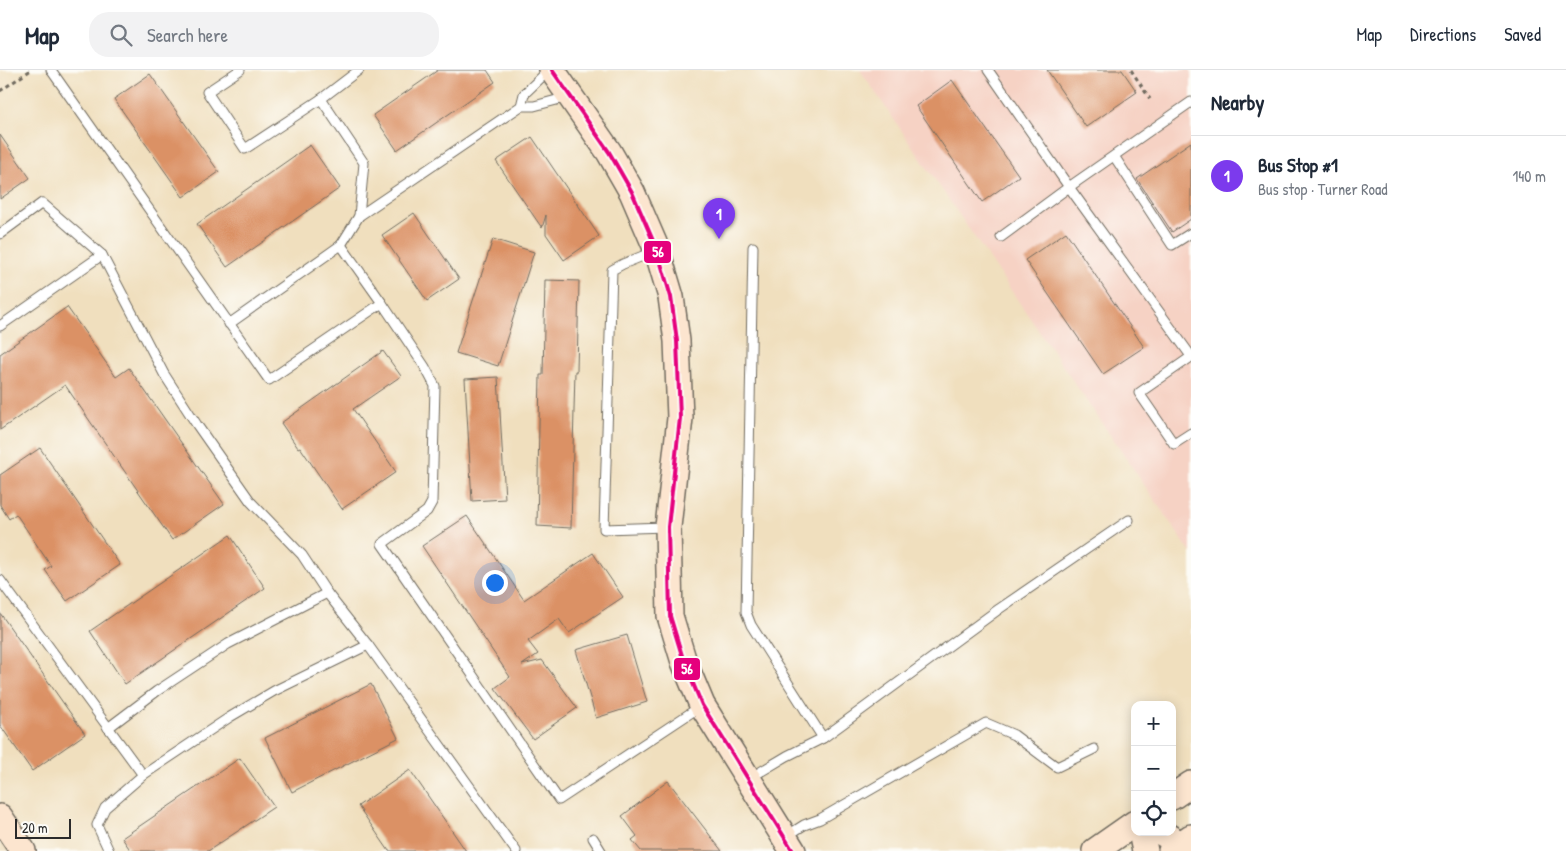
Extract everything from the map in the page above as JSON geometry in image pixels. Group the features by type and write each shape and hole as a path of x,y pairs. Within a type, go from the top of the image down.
{"street":[{"path":"550,70 571,96 609,152 632,192 657,250 671,297 677,341 680,418 668,527 670,616 684,662 702,705 788,844"},
{"path":"1176,794 1191,784"},
{"path":"0,818 23,851"},
{"path":"1095,851 1131,826"},
{"path":"1142,836 1145,851"}],"lane":[{"path":"51,70 270,380 382,303"},
{"path":"240,70 206,92 245,149 321,99 359,70"},
{"path":"521,106 524,94 550,70"},
{"path":"988,70 1191,357 1139,392 1174,444 1191,433"},
{"path":"229,324 341,245 359,216 521,106 534,106 571,96"},
{"path":"321,99 364,163 359,216"},
{"path":"1001,237 1191,102"},
{"path":"1114,156 1172,245 1191,232"},
{"path":"0,234 42,204 102,255 164,374 197,425 251,502 302,556 516,851"},
{"path":"341,245 425,367 435,386 432,502 427,510 382,544 559,800 702,705"},
{"path":"753,247 746,612 751,625 823,738"},
{"path":"657,250 612,270 604,529 668,527"},
{"path":"0,326 102,255"},
{"path":"748,779 786,756 823,738 999,609 1129,520"},
{"path":"0,580 143,775"},
{"path":"108,728 228,644 327,593"},
{"path":"109,851 97,825 105,808 143,775 230,717 274,691 368,645"},
{"path":"788,844 804,825 820,819 986,723 1014,735 1058,767 1094,749"},
{"path":"593,838 601,851"}],"path":[{"path":"0,92 31,70"},
{"path":"1131,70 1150,99"}],"shaded area":[{"path":"860,70 1191,70 1191,553"}],"building":[{"path":"438,70 487,70 495,82 397,150 373,115"},
{"path":"1047,70 1122,70 1137,92 1086,127"},
{"path":"150,74 219,172 183,197 114,99"},
{"path":"952,80 1019,176 982,202 916,106"},
{"path":"0,135 30,178 0,199"},
{"path":"532,137 599,236 564,260 546,234 546,215 542,228 496,161"},
{"path":"1191,142 1191,219 1172,232 1137,179"},
{"path":"310,145 340,188 227,267 197,224"},
{"path":"414,213 459,279 427,301 382,235"},
{"path":"1066,232 1144,347 1103,374 1025,260"},
{"path":"493,239 534,252 498,366 456,353"},
{"path":"545,280 579,281 571,528 537,526 540,375 543,375"},
{"path":"67,307 116,377 129,368 224,504 172,540 65,385 0,430 0,354"},
{"path":"383,351 401,376 353,409 396,472 342,509 300,447 298,448 281,423"},
{"path":"498,377 505,499 472,501 465,379"},
{"path":"40,448 120,565 67,601 45,570 51,566 16,514 9,519 0,505 0,475"},
{"path":"467,516 524,600 593,553 623,597 569,633 559,619 528,641 538,654 522,665 542,660 577,708 533,739 495,688 510,677 422,546"},
{"path":"230,535 265,588 125,684 90,631"},
{"path":"0,613 85,734 32,771 0,725"},
{"path":"627,635 647,702 596,718 576,650"},
{"path":"371,684 398,738 292,792 265,738"},
{"path":"240,758 274,807 208,851 131,851 122,838"},
{"path":"410,770 466,851 389,851 358,806"},
{"path":"668,781 722,851 641,851 632,840 637,836 622,816"}],"transit line":[{"name":"56","path":"552,70 609,152 632,192 657,250 671,297 677,341 680,418 668,527 670,616 684,662 702,705 793,851"}],"place":[{"name":"Bus Stop #1","path":"719,239"}]}
